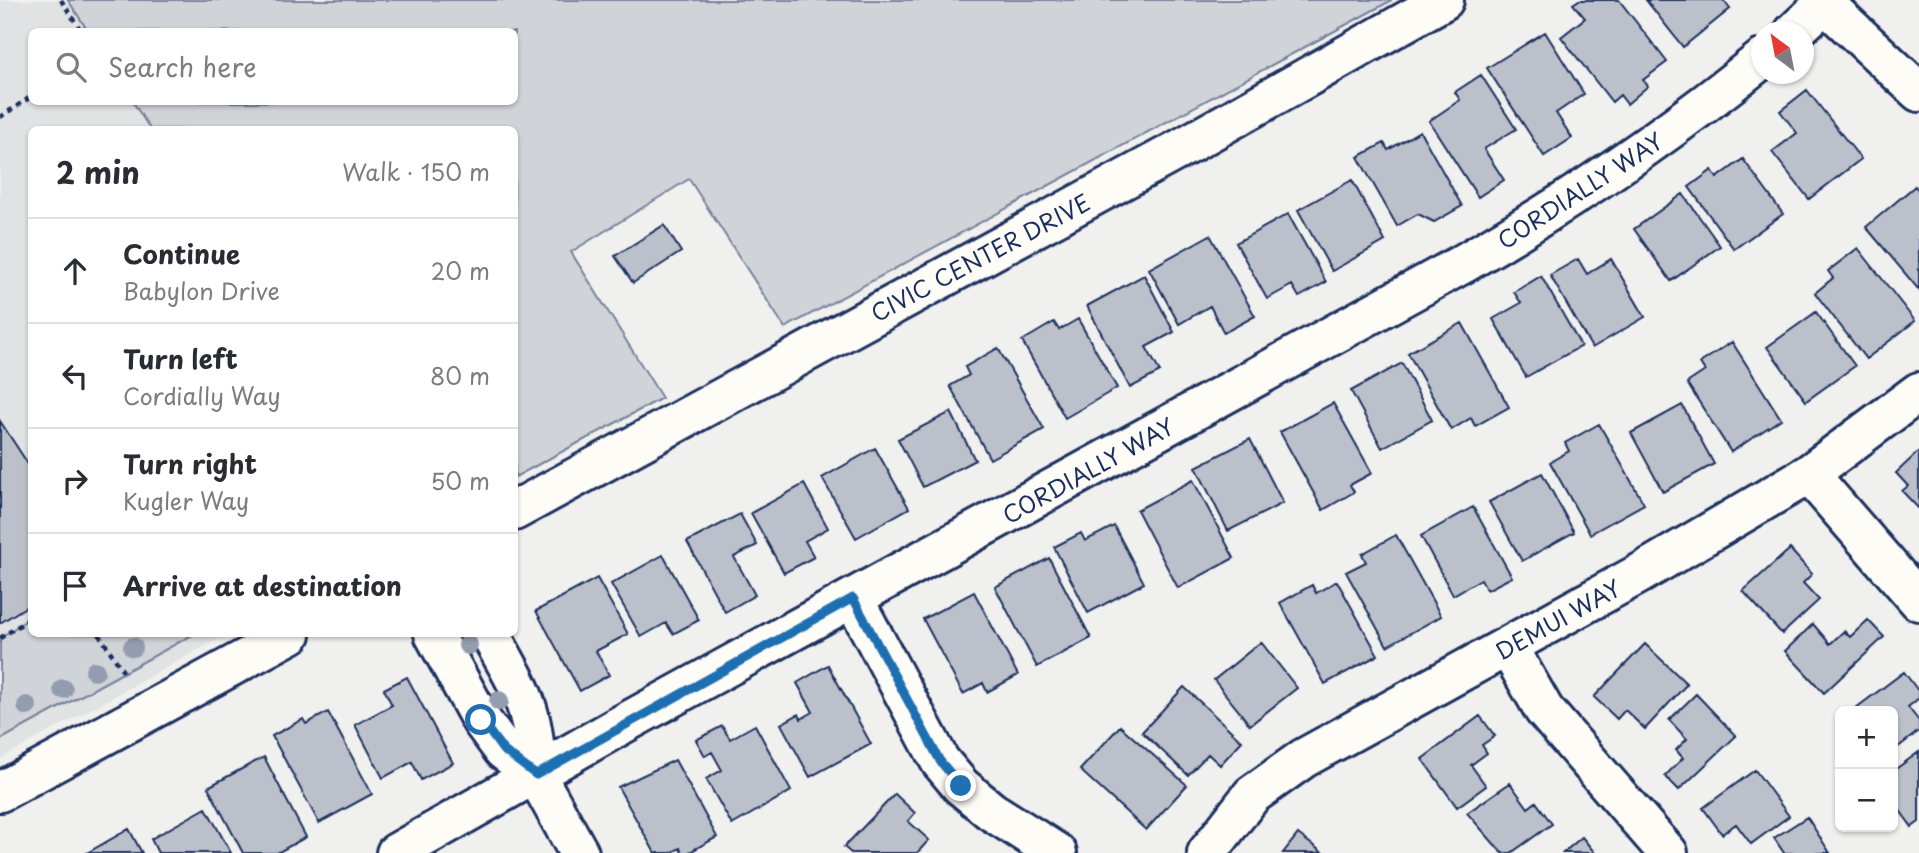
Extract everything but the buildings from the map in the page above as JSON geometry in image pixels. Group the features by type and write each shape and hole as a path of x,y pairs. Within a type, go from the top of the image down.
{"street":[{"name":"CIVIC CENTER DRIVE","path":"518,509 1178,150 1444,0"},
{"path":"1805,21 1825,0 1919,92"},
{"name":"CORDIALLY WAY","path":"396,853 853,598 1368,318 1558,209 1680,124 1751,68"},
{"name":"DEMUI WAY","path":"1206,853 1252,795 1304,758 1508,647 1809,474 1919,392"},
{"path":"1809,474 1919,601"},
{"path":"853,598 940,761 961,786 991,811 1057,853"},
{"path":"0,792 284,637"},
{"path":"436,637 481,720 503,750 536,775 579,853"},
{"path":"492,637 527,701 535,733 536,775"},
{"path":"1508,647 1544,710 1668,853"}],"path":[{"path":"61,0 79,28"},
{"path":"0,117 28,99"},
{"path":"0,638 28,620"},
{"path":"101,637 124,673"}],"shaded area":[{"path":"0,0 68,0 86,28 28,28 28,105 135,105 148,126 28,126 28,637 222,637 0,759"},
{"path":"68,0 1392,0 785,328 689,179 571,252 662,398 518,475 518,126 148,126 135,105 518,105 518,28 86,28"},
{"path":"28,619 28,637 189,637 0,740 0,638"}],"route":[{"path":"481,720 503,750 536,775 621,724 853,598 940,761 961,786"}]}
